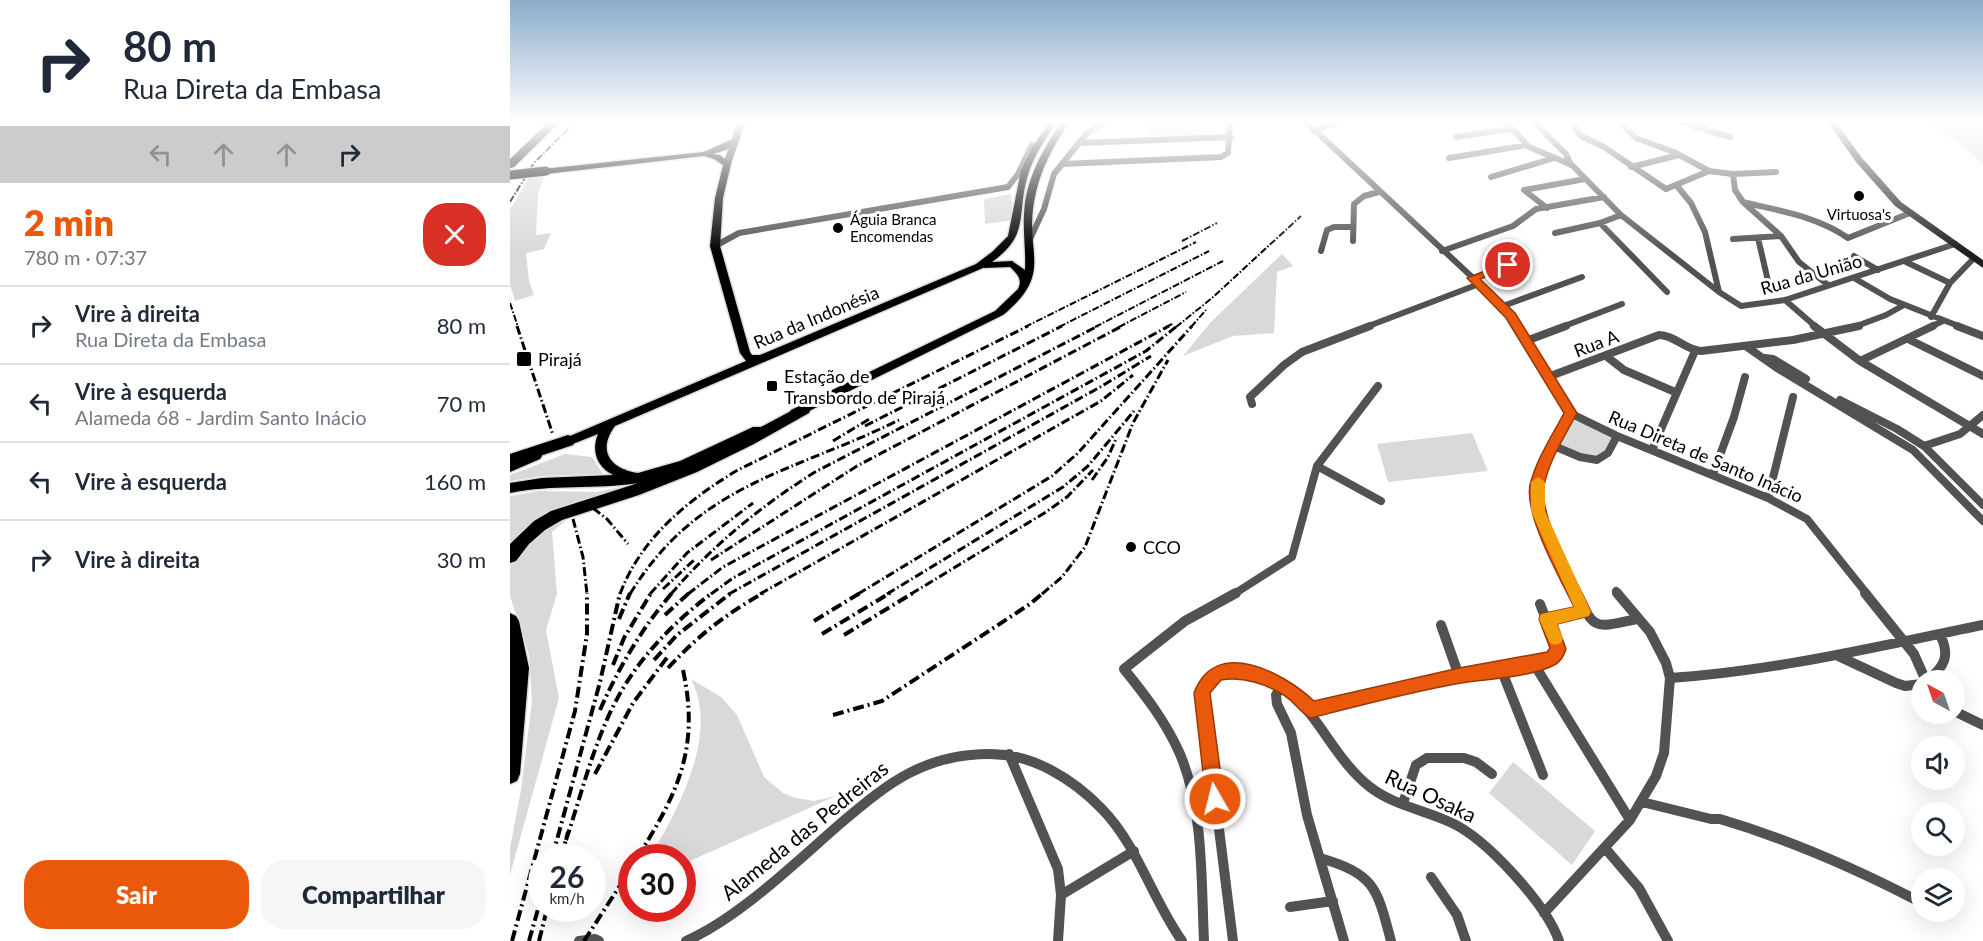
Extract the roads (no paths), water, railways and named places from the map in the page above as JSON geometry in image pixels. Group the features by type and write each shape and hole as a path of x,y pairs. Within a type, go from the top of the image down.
{"highway":[{"path":"510,555 537,526 559,513 651,485 760,435 804,409"},
{"path":"510,460 568,441"},
{"path":"510,621 518,651 519,668 510,774"}],"main road":[{"path":"510,175 603,165"},
{"path":"726,165 715,226 715,246 745,353 749,358 760,359"},
{"name":"Rua da Indonésia","path":"510,467 617,419 979,266 1008,245 1017,231 1023,177 1028,165"},
{"path":"510,488 544,482 610,481 656,474 804,409 999,313 1010,306 1025,287 1031,271 1028,213 1041,165"},
{"path":"1863,165 1890,195 1910,213 1983,265"},
{"path":"979,266 1012,264 1023,274 1025,287"},
{"path":"617,419 602,434 599,447 603,461 614,471 622,474 656,474"}],"street":[{"path":"715,226 722,231 739,233 1004,189 1014,183 1021,165"},
{"path":"1030,239 1044,209 1051,179 1061,165"},
{"path":"1349,165 1503,306 1526,340 1570,413 1539,477 1536,498 1538,511 1584,612 1594,623 1602,626 1637,619"},
{"path":"1491,177 1532,165"},
{"name":"Rua da União","path":"1572,165 1621,215 1719,292 1741,306 1785,300 1955,244"},
{"path":"1628,165 1666,189 1709,171"},
{"path":"1631,167 1639,165"},
{"path":"1698,165 1709,171 1733,174 1776,172"},
{"path":"1733,174 1735,190 1743,202 1781,236 1799,262 1828,285"},
{"path":"1547,208 1525,192 1527,189 1585,179"},
{"path":"1677,186 1698,215 1712,254 1719,292"},
{"path":"1353,242 1354,204 1364,196 1378,192"},
{"path":"1442,251 1519,223 1531,211 1604,197"},
{"path":"1743,202 1825,224 1849,238 1910,213"},
{"path":"1556,233 1600,223 1621,215"},
{"path":"1600,223 1666,292"},
{"path":"1321,251 1327,230 1334,227 1353,227"},
{"path":"715,246 739,233"},
{"path":"1733,238 1781,236"},
{"path":"1758,238 1768,281"},
{"path":"1854,256 1878,270"},
{"path":"1931,317 1950,284 1974,258"},
{"path":"1473,278 1526,259"},
{"path":"1906,262 1950,284"},
{"path":"1503,306 1582,277"},
{"path":"1854,278 1904,305 1983,336"},
{"path":"1252,404 1250,397 1284,364 1302,352 1479,284"},
{"path":"1785,300 1823,334 1860,361 1983,434"},
{"path":"1526,340 1622,304"},
{"path":"1652,450 1675,392 1695,351 1747,347 1823,334 1868,322 1890,314 1904,305"},
{"path":"1860,361 1943,321"},
{"name":"Rua A","path":"1548,377 1665,335 1695,351"},
{"path":"1908,339 1983,376"},
{"path":"1747,347 1913,450 1983,522"},
{"path":"1606,356 1624,370 1675,392"},
{"path":"1762,358 1773,359 1837,399 1924,446 1981,501"},
{"path":"1713,474 1734,417 1745,377"},
{"path":"1204,941 1195,806 1185,769 1172,738 1154,706 1124,669 1185,621 1247,587 1292,557 1317,466 1378,386"},
{"path":"1768,498 1793,397"},
{"name":"Rua Direta de Santo Inácio","path":"1570,413 1617,436 1713,474 1798,512 1815,526 1920,663 1923,670"},
{"path":"1924,446 1960,434 1983,415"},
{"path":"1554,446 1580,457 1597,460 1608,453 1617,436"},
{"path":"1317,466 1382,501"},
{"path":"1544,913 1630,820 1656,776 1664,753 1670,678 1666,663 1650,632 1616,591"},
{"path":"1311,709 1459,676 1534,664 1552,658 1558,649 1540,604"},
{"path":"1547,619 1584,612"},
{"path":"1441,625 1459,676"},
{"path":"1670,678 1713,675 1835,655 1983,625"},
{"path":"1939,670 1945,665 1947,658 1945,644 1940,635"},
{"path":"1835,655 1896,683 1911,685"},
{"path":"1534,664 1630,820"},
{"path":"1501,669 1543,776"},
{"name":"Rua Osaka","path":"1233,941 1202,693 1210,678 1223,670 1245,671 1291,690 1311,709 1348,766 1373,790 1456,824 1474,836 1544,913 1554,927 1559,941"},
{"path":"1282,685 1276,694 1276,704 1291,733 1305,807 1344,941"},
{"path":"1965,716 1983,725"},
{"name":"Alameda das Pedreiras","path":"686,941 743,905 863,804 902,776 947,758 978,754 1009,754 1052,770 1080,788 1117,825 1134,851 1173,930 1182,941"},
{"path":"1009,754 1058,869 1061,895 1058,941"},
{"path":"1403,803 1416,765 1426,758 1464,758 1476,762 1492,774"},
{"path":"1642,802 1731,822 1787,840 1854,868 1911,897"},
{"path":"1605,848 1639,888 1668,941"},
{"path":"1061,895 1134,851"},
{"path":"1320,858 1360,873 1378,901 1391,941"},
{"path":"1431,877 1457,915 1466,941"},
{"path":"1290,907 1333,901"},
{"path":"1554,927 1566,941"},
{"path":"579,941 595,939 599,941"}],"railway":[{"path":"510,202 533,165"},
{"path":"1176,327 1212,298 1301,216"},
{"path":"1182,241 1217,223"},
{"path":"1025,327 1196,242"},
{"path":"1059,327 1209,251"},
{"path":"1095,327 1223,261"},
{"path":"1119,327 1186,292"},
{"path":"510,303 518,327"},
{"path":"1191,327 1206,310"},
{"path":"1166,327 1174,323"},
{"path":"517,326 553,435"},
{"path":"620,594 640,555 667,523 700,495 736,471 1028,326"},
{"path":"865,426 1062,326"},
{"path":"671,594 738,527 815,472 1098,326"},
{"path":"711,560 857,466 1122,326"},
{"path":"688,594 723,567 1169,326"},
{"path":"711,594 733,578 1146,351 1177,326"},
{"path":"858,594 1052,476 1078,453 1192,326"},
{"path":"729,594 1102,386 1151,356"},
{"path":"1042,594 1062,577 1085,547 1133,423 1168,360"},
{"path":"760,594 1101,401 1133,375"},
{"path":"887,594 1063,487 1088,466 1134,411"},
{"path":"833,441 871,418"},
{"path":"630,594 657,557 686,527 717,504 750,485 899,420"},
{"path":"1092,480 1108,457 1116,439"},
{"path":"911,594 1046,512 1067,497 1093,470"},
{"path":"650,594 687,553 753,503"},
{"path":"593,508 607,519 628,544"},
{"path":"573,519 583,557 587,594"},
{"path":"663,589 694,560"},
{"path":"556,844 600,682 620,593"},
{"path":"619,619 630,593"},
{"path":"613,665 624,638 651,593"},
{"path":"600,710 632,648 672,593"},
{"path":"665,615 689,593"},
{"path":"566,840 597,744 622,690 662,637 712,593"},
{"path":"654,660 677,635 731,593"},
{"path":"668,668 712,627 763,593"},
{"path":"814,621 860,593"},
{"path":"822,634 890,593"},
{"path":"844,635 913,593"},
{"path":"833,715 882,701 1030,604 1043,593"},
{"path":"512,941 575,711 587,634 587,594"},
{"path":"595,774 633,703 669,655"},
{"path":"645,844 674,791 687,747 688,698 683,670"},
{"path":"565,844 568,832"},
{"path":"584,941 618,889"},
{"path":"529,941 534,922"},
{"path":"539,941 544,922"}],"place":[{"name":"Virtuosa's","path":"1859,196"},
{"name":"Águia Branca Encomendas","path":"838,228"},
{"name":"Pirajá","path":"524,359"},
{"name":"Estação de Transbordo de Pirajá","path":"772,386"},
{"name":"CCO","path":"1131,547"}]}
